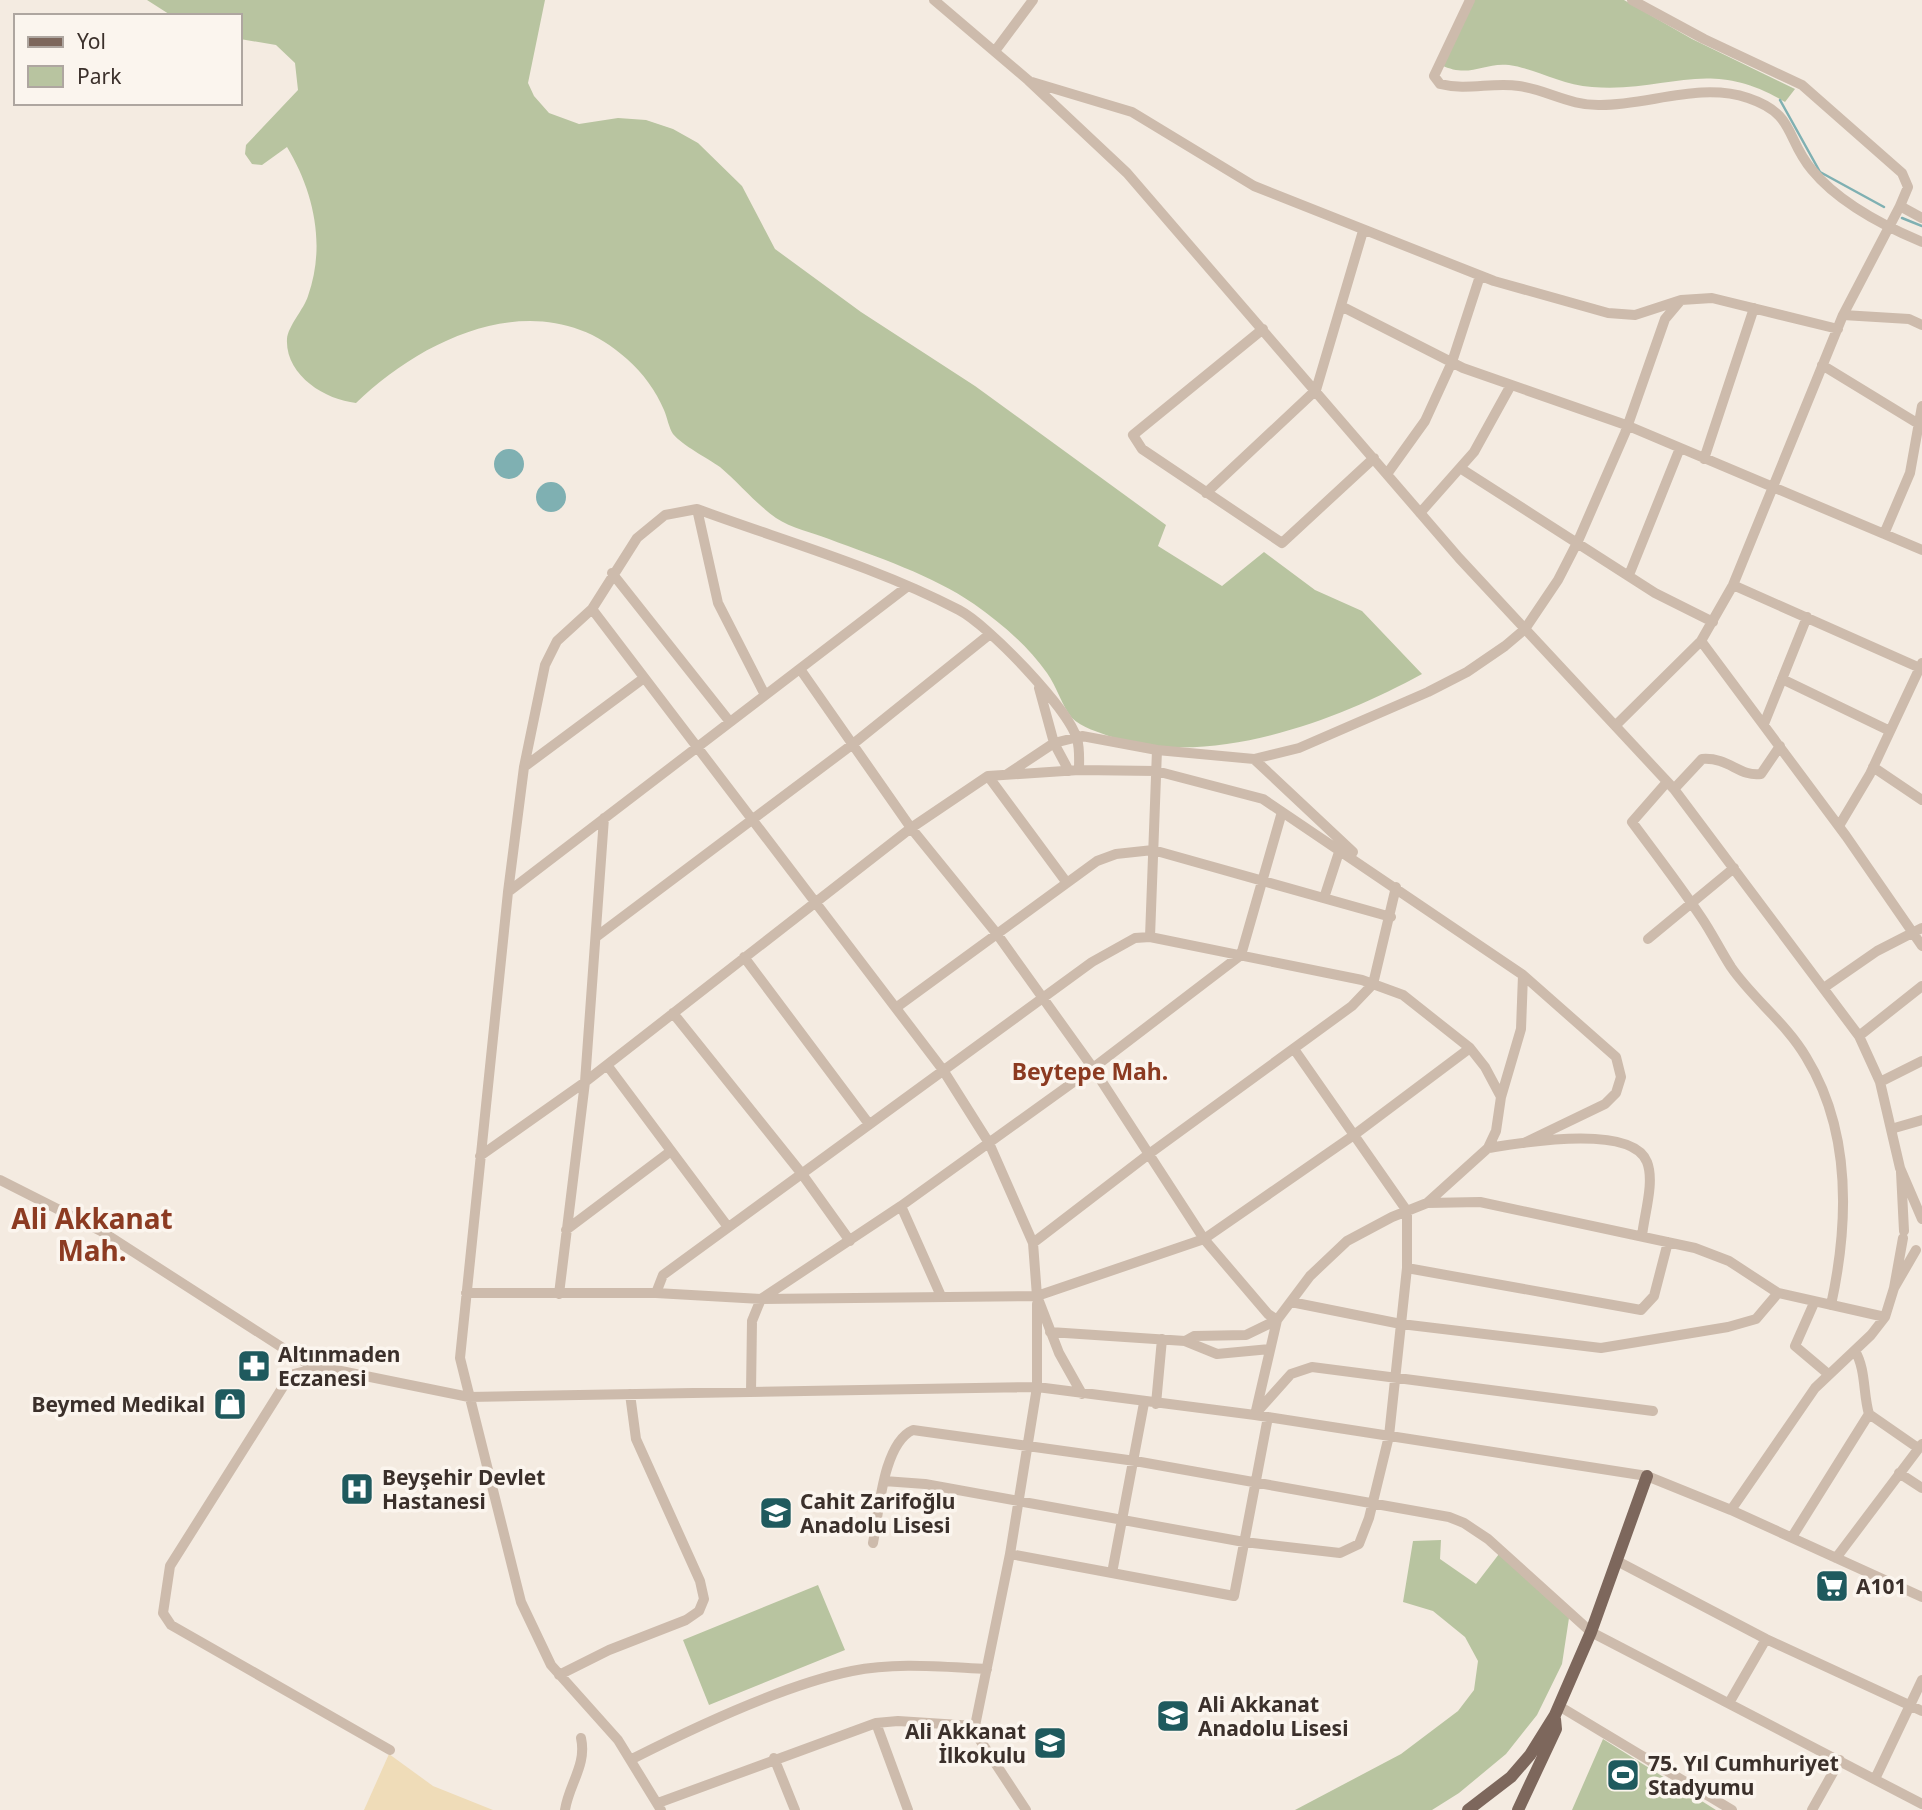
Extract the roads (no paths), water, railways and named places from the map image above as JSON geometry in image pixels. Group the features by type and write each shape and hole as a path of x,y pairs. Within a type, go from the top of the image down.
{"main road":[{"path":"1468,1810 1511,1777 1530,1755 1557,1710 1591,1632 1647,1476"},
{"path":"1518,1810 1556,1729 1557,1710"}],"street":[{"path":"934,0 1028,80 1127,173 1420,513 1671,785 1860,1037 1880,1082 1900,1168 1922,1221 1913,1223 1903,1234"},
{"path":"995,51 1033,0"},
{"path":"1470,0 1434,76 1440,84 1466,88 1514,85 1589,105 1620,104 1696,93 1746,98 1775,111 1783,119 1811,169 1825,184 1889,229 1922,242"},
{"path":"1616,725 1701,640 1713,622 1733,585 1843,315 1908,187 1902,173 1802,85 1703,39 1632,0"},
{"path":"1028,80 1132,112 1254,186 1480,276 1608,313 1635,314 1681,300 1712,298 1838,329"},
{"path":"1900,206 1922,218"},
{"path":"1206,493 1316,390 1363,231"},
{"path":"1387,474 1425,421 1452,362 1480,276"},
{"path":"1005,775 1054,743 1076,737 1157,750 1254,759 1299,748 1468,672 1525,629 1558,580 1578,541 1626,425 1665,319 1681,300"},
{"path":"1341,306 1452,362 1626,425 1922,550"},
{"path":"1704,458 1754,308"},
{"path":"1843,315 1909,319 1922,326"},
{"path":"1263,329 1156,413 1133,435 1142,449 1282,543 1374,458"},
{"path":"1822,365 1920,425"},
{"path":"1420,513 1474,452 1511,385"},
{"path":"1884,534 1910,473 1922,406"},
{"path":"1629,575 1680,448"},
{"path":"1460,468 1578,541 1655,593 1713,622"},
{"path":"697,509 718,603 765,695"},
{"path":"975,1726 898,1721 876,1723 774,1758 660,1807 632,1759 605,1723 559,1675 540,1647 521,1602 460,1358 480,1156 524,767 545,665 557,640 592,609 612,573 637,538 665,515 697,509 908,586 962,611 990,634 1038,684 1076,737 1074,771"},
{"path":"612,573 730,722"},
{"path":"1733,585 1921,665 1873,767 1839,826"},
{"path":"508,891 908,586"},
{"path":"592,609 943,1070 989,1143 1033,1243 1037,1296 1037,1387 1010,1554 975,1726 978,1737 1026,1810"},
{"path":"1764,724 1807,617"},
{"path":"596,937 853,744 990,634"},
{"path":"1701,640 1917,930 1922,946"},
{"path":"800,669 911,828 997,934 1093,1068 1204,1239 1268,1314 1277,1320"},
{"path":"524,767 644,678"},
{"path":"1782,679 1890,731"},
{"path":"1038,684 1043,713 1054,743 1074,771"},
{"path":"1911,686 1922,692"},
{"path":"1780,746 1761,774 1751,775 1718,758 1702,760 1632,822 1691,904 1733,969 1805,1055 1822,1087 1833,1121 1843,1184 1845,1224 1832,1305"},
{"path":"1150,937 1157,750"},
{"path":"1254,759 1371,869"},
{"path":"1873,767 1922,800"},
{"path":"480,1156 607,1065 911,828 988,776 1074,771 1156,771 1263,799 1371,869 1523,975 1616,1057 1621,1077 1616,1093 1605,1104 1524,1143"},
{"path":"988,776 1067,883"},
{"path":"751,1392 752,1321 761,1299 850,1241 989,1143 1241,955 1282,812"},
{"path":"559,1294 584,1082 604,818"},
{"path":"1324,898 1340,849"},
{"path":"897,1007 1097,861 1116,853 1153,850 1391,917"},
{"path":"1648,939 1734,869"},
{"path":"1033,1243 1149,1154 1352,1006 1373,984 1396,887"},
{"path":"1825,987 1877,951 1917,930"},
{"path":"656,1293 663,1275 1092,962 1135,939 1150,937 1241,955 1373,984 1403,995 1469,1048 1485,1067 1501,1097"},
{"path":"744,957 870,1124"},
{"path":"1427,1203 1488,1148 1496,1131 1501,1097 1521,1029 1523,975"},
{"path":"1860,1037 1922,986"},
{"path":"673,1013 802,1174 850,1241"},
{"path":"466,1293 656,1293 761,1299 1037,1296 1204,1239 1354,1135 1469,1048"},
{"path":"884,1481 925,1484 1125,1518 1244,1542 1340,1553 1359,1544 1373,1504 1389,1436 1407,1268 1406,1211 1294,1049"},
{"path":"1880,1082 1922,1061"},
{"path":"607,1065 728,1227"},
{"path":"1891,1129 1922,1119"},
{"path":"1488,1148 1577,1139 1623,1143 1642,1152 1650,1171 1642,1236"},
{"path":"566,1230 671,1151"},
{"path":"1731,1510 1827,1373 1855,1351 1885,1317 1894,1289 1903,1234 1900,1168"},
{"path":"0,1180 101,1231 314,1368 469,1397 1037,1387 1144,1403 1255,1415 1647,1476 1731,1510 1922,1597"},
{"path":"1255,1415 1277,1320 1310,1276 1347,1241 1427,1203 1480,1202 1713,1253 1777,1293 1885,1317"},
{"path":"901,1206 942,1296"},
{"path":"1894,1289 1920,1250 1907,1246 1903,1234"},
{"path":"1407,1268 1642,1310 1654,1296 1668,1242"},
{"path":"1291,1302 1401,1324 1601,1348 1716,1329 1756,1319 1777,1293"},
{"path":"1037,1296 1059,1353 1082,1394"},
{"path":"1814,1303 1796,1346 1827,1373"},
{"path":"1185,1341 1194,1336 1246,1335 1277,1320"},
{"path":"1050,1332 1185,1341 1217,1354 1270,1349"},
{"path":"1156,1404 1162,1339"},
{"path":"1836,1558 1920,1446 1869,1414 1863,1396 1860,1358 1855,1351"},
{"path":"1255,1415 1271,1393 1291,1374 1312,1367 1653,1411"},
{"path":"314,1368 294,1374 286,1382 170,1566 163,1613 171,1625 390,1750"},
{"path":"559,1675 609,1650 686,1620 699,1611 704,1599 700,1581 636,1439 630,1394"},
{"path":"1112,1573 1125,1518 1144,1403"},
{"path":"1792,1537 1869,1414"},
{"path":"1010,1554 1234,1596 1268,1417"},
{"path":"873,1543 884,1481 896,1443 903,1435 913,1430 1135,1461 1449,1517 1474,1529 1591,1632 1922,1804"},
{"path":"1899,1473 1922,1488"},
{"path":"1617,1560 1766,1639 1922,1711"},
{"path":"1728,1703 1766,1639"},
{"path":"632,1759 764,1700 831,1676 855,1671 918,1666 987,1669"},
{"path":"1875,1779 1922,1680"},
{"path":"1557,1710 1732,1810"},
{"path":"876,1723 908,1810"},
{"path":"565,1810 568,1792 582,1760 581,1738"},
{"path":"774,1758 795,1810"},
{"path":"1812,1810 1840,1760"}],"water":[{"path":"509,449 515,450 523,458 523,470 515,478 509,479 503,478 495,470 494,464 495,458 503,450"},
{"path":"551,482 557,483 565,491 565,503 557,511 551,512 545,511 537,503 536,497 537,491 545,483"}],"waterway":[{"path":"1780,100 1820,172 1884,207"},
{"path":"1902,218 1922,226"}],"place":[{"name":"Altınmaden Eczanesi","path":"254,1366"},
{"name":"Beymed Medikal","path":"230,1404"},
{"name":"Beyşehir Devlet Hastanesi","path":"357,1489"},
{"name":"Cahit Zarifoğlu Anadolu Lisesi","path":"776,1513"},
{"name":"A101","path":"1832,1586"},
{"name":"Ali Akkanat Anadolu Lisesi","path":"1173,1716"},
{"name":"Ali Akkanat İlkokulu","path":"1050,1743"},
{"name":"75. Yıl Cumhuriyet Stadyumu","path":"1623,1775"}],"district":[{"name":"Beytepe Mah.","path":"1090,1071"},
{"name":"Ali Akkanat Mah.","path":"92,1234"}]}
